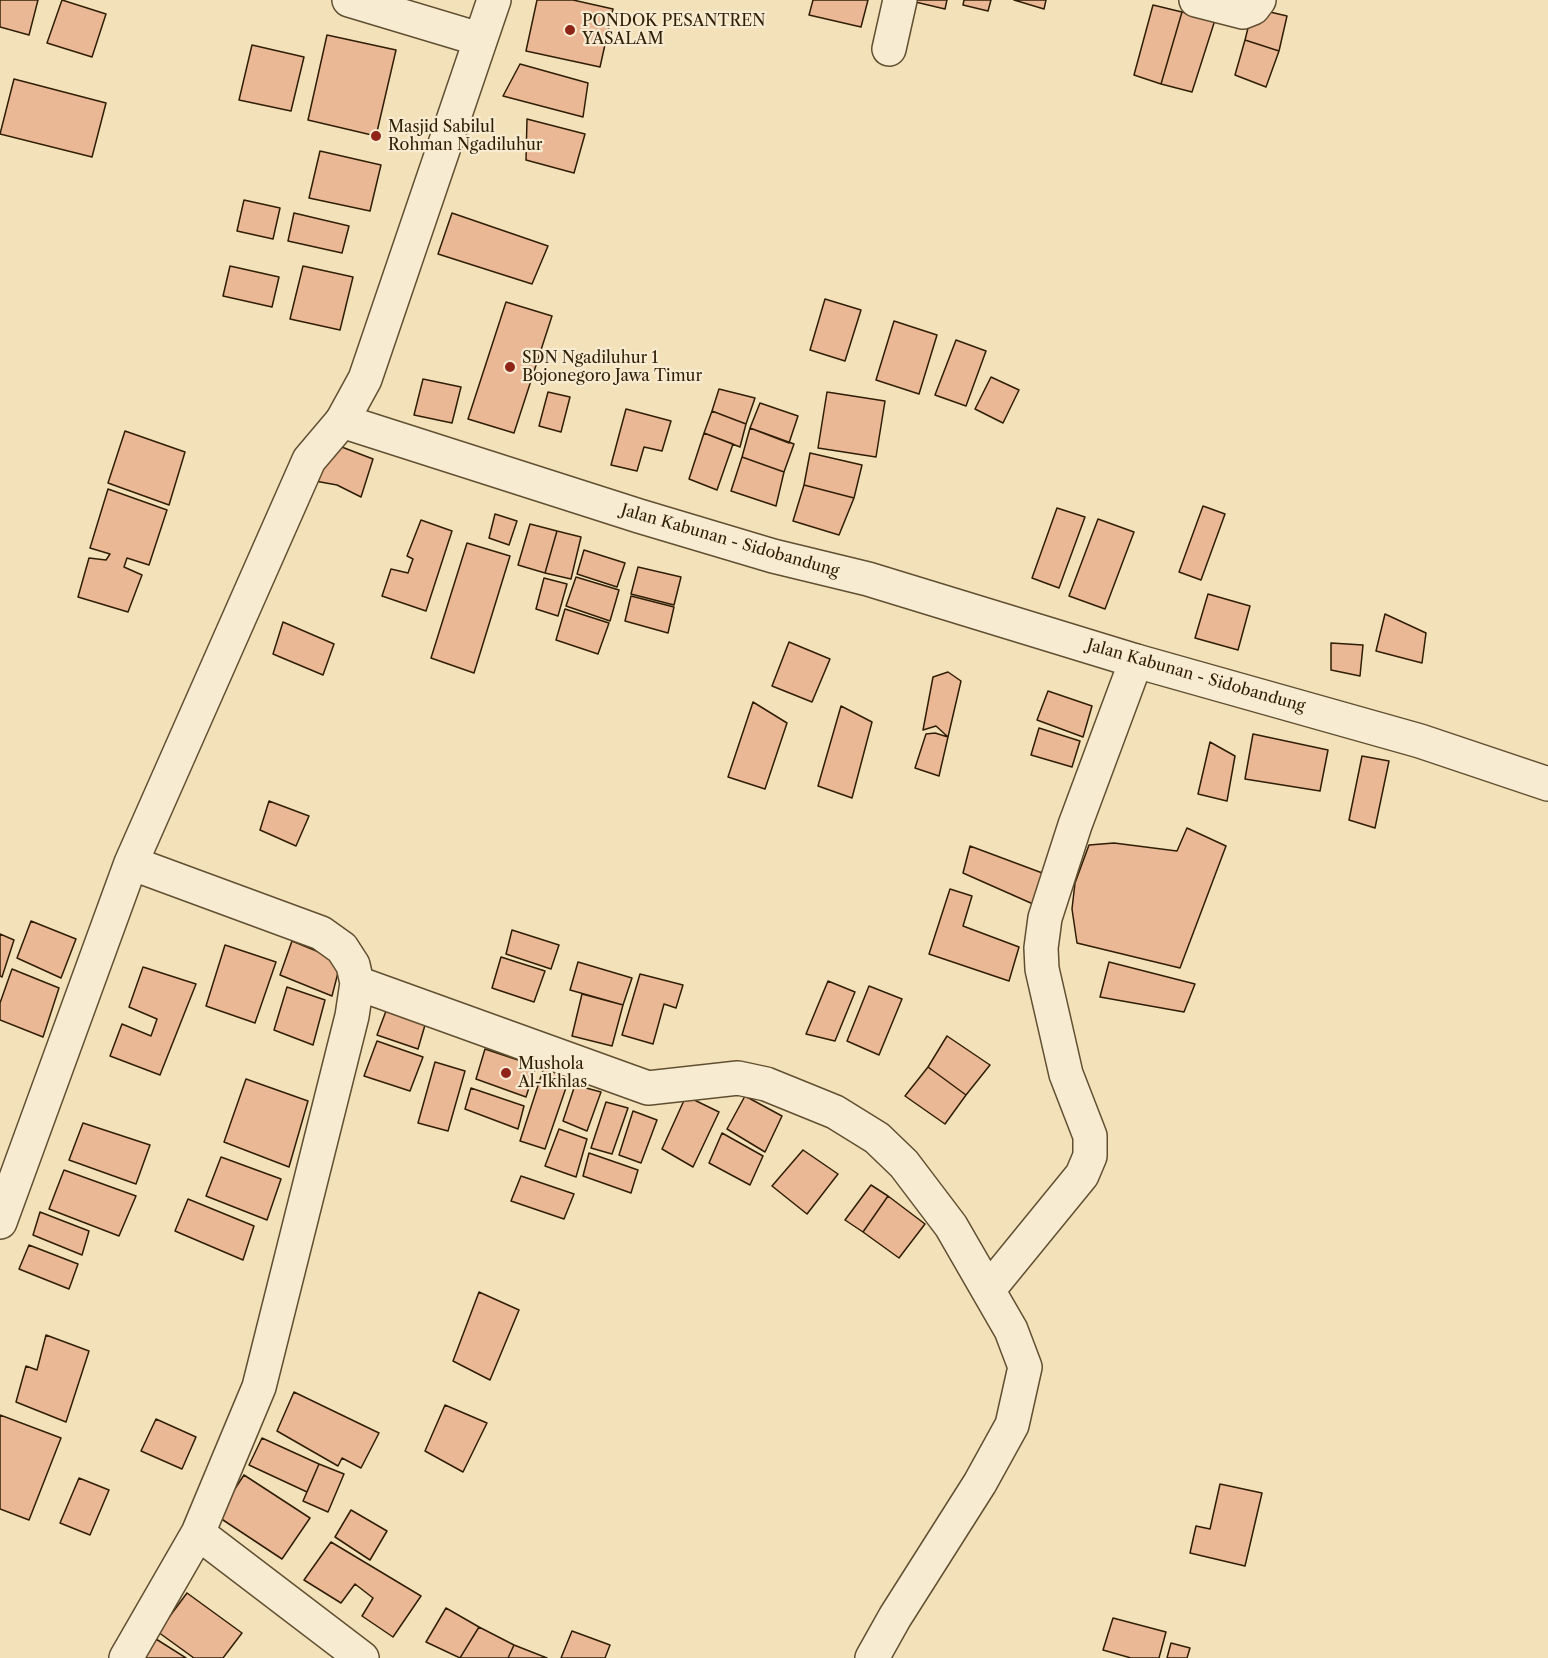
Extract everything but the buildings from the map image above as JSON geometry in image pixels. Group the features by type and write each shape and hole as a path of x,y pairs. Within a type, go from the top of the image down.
{"street":[{"path":"348,0 479,39"},
{"path":"0,1222 131,862 309,460 320,443 342,421 365,379 494,0"},
{"path":"890,49 900,0"},
{"path":"1196,0 1243,12 1253,8 1259,0"},
{"name":"Jalan Kabunan - Sidobandung","path":"342,421 639,516 1010,620 1136,661 1420,741 1548,784"},
{"path":"989,1290 1082,1175 1090,1156 1090,1136 1066,1074 1042,969 1041,948 1045,918 1075,825 1136,661"},
{"path":"126,1658 198,1533 259,1387 352,1016 357,983 353,965 342,948 321,933 131,862"},
{"path":"357,983 632,1084 664,1088 738,1078 766,1084 835,1112 877,1138 904,1164 951,1226 1011,1330 1025,1367 1012,1425 980,1483 895,1617 872,1658"},
{"path":"198,1533 362,1658"}],"place":[{"name":"PONDOK PESANTREN YASALAM","path":"570,30"},
{"name":"Masjid Sabilul Rohman Ngadiluhur","path":"376,136"},
{"name":"SDN Ngadiluhur 1 Bojonegoro Jawa Timur","path":"510,367"},
{"name":"Mushola Al-Ikhlas","path":"506,1073"}]}
